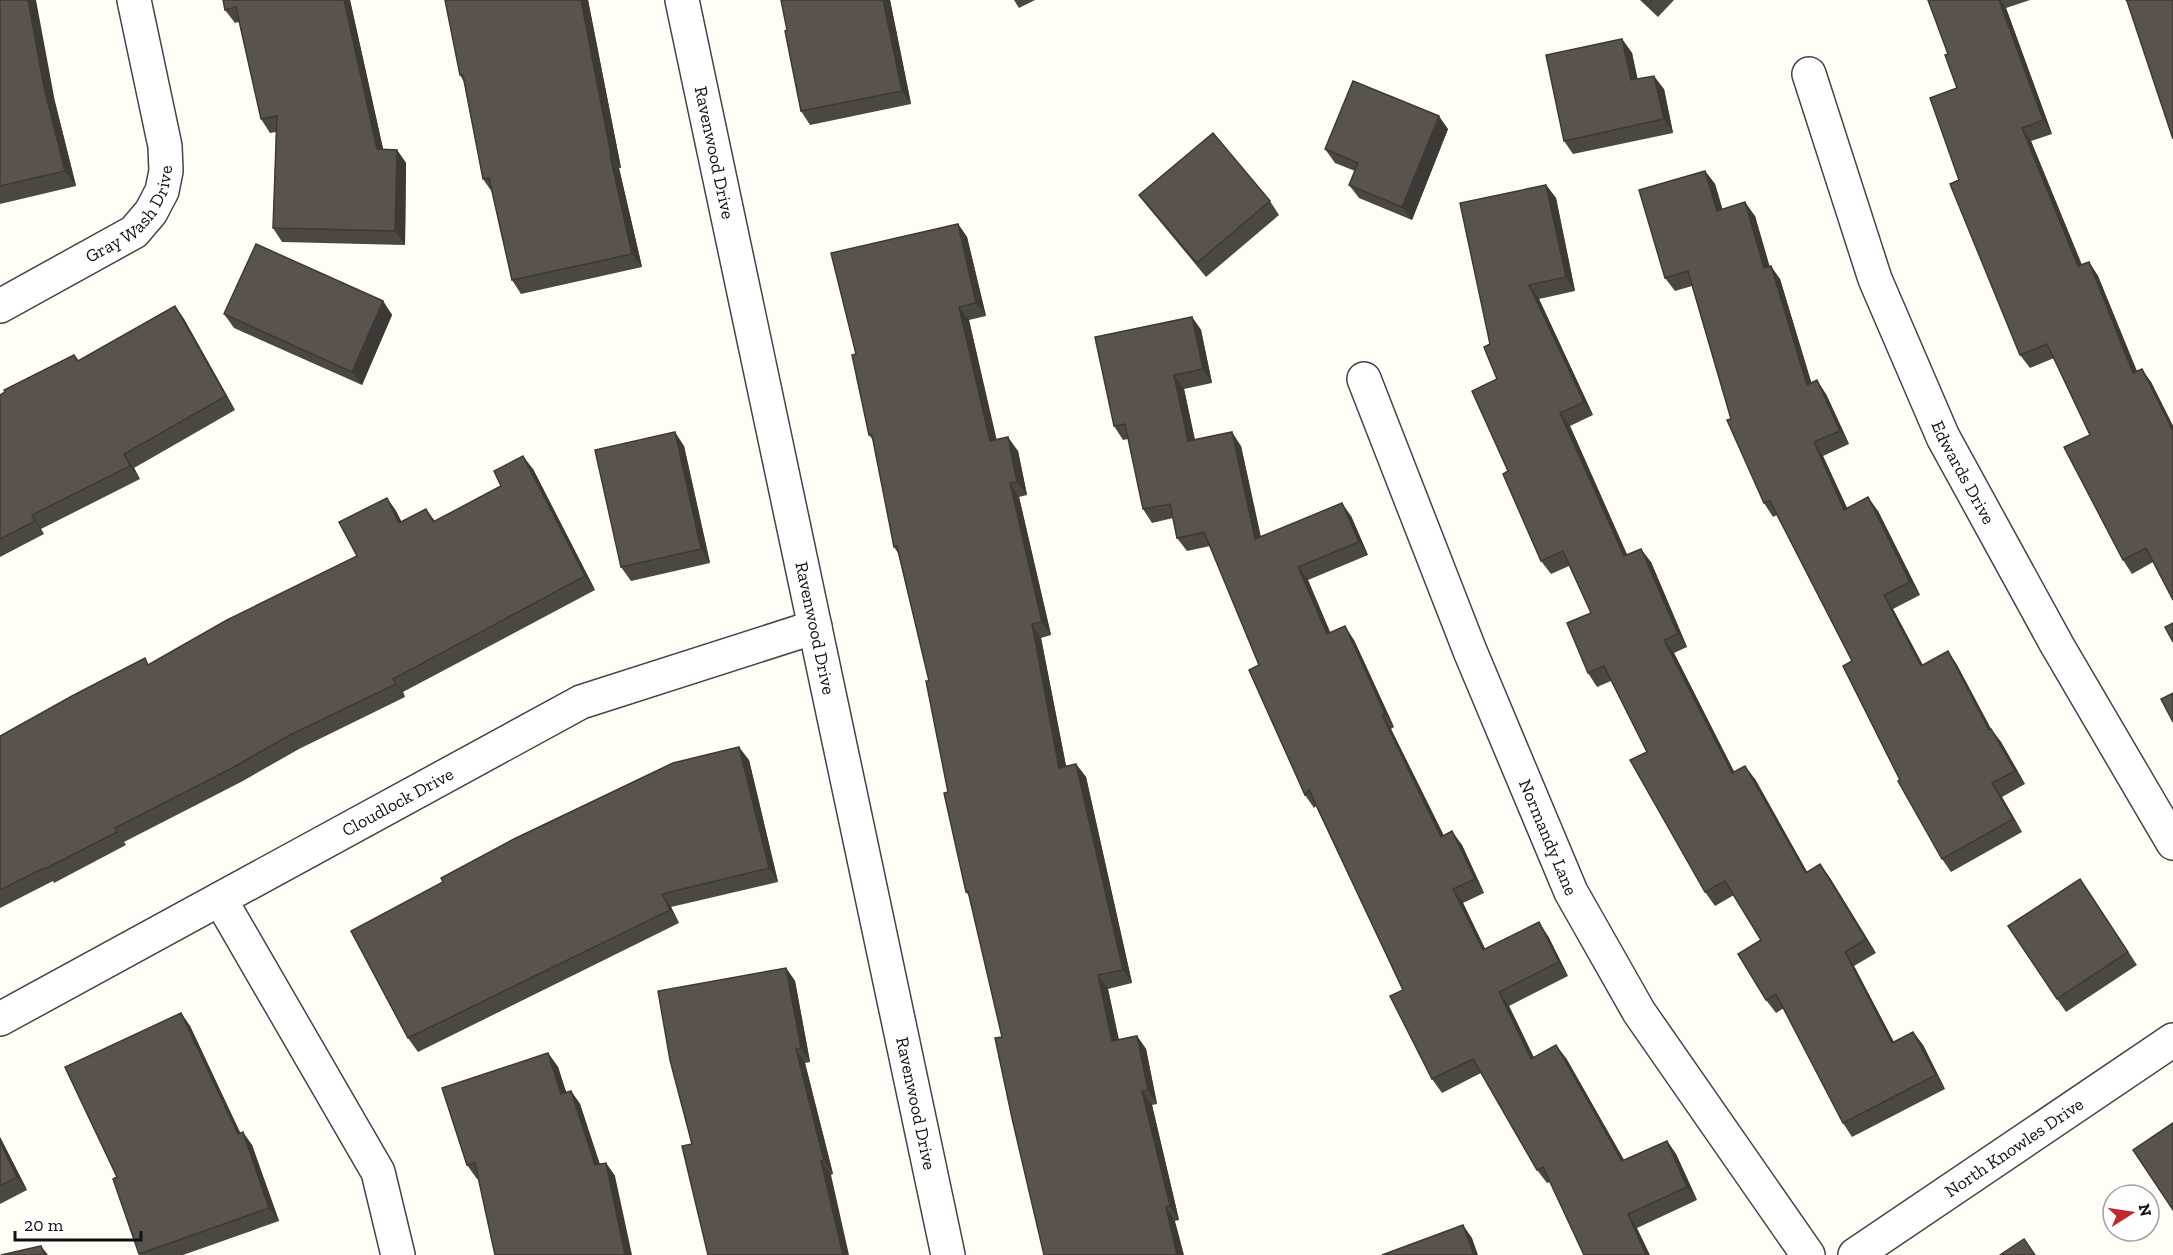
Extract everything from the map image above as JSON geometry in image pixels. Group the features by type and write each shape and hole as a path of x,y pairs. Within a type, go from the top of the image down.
{"street":[{"name":"Gray Wash Drive","path":"0,306 134,232 151,212 162,192 166,171 165,146 134,0"},
{"name":"Ravenwood Drive","path":"682,0 948,1255"},
{"name":"Edwards Drive","path":"1809,74 1875,279 1943,437 2057,645 2173,843"},
{"name":"Normandy Lane","path":"1364,379 1470,651 1571,892 1639,1011 1809,1255"},
{"name":"Cloudlock Drive","path":"0,1019 581,702 815,627"},
{"path":"220,899 378,1172 398,1255"},
{"name":"North Knowles Drive","path":"1855,1255 2173,1040"}],"building":[{"path":"0,0 28,0 44,87 65,171 0,186"},
{"path":"223,0 344,0 377,149 397,150 395,231 273,228 277,116 261,119 236,7 225,10"},
{"path":"445,0 581,0 610,155 632,254 512,280 489,178 483,179 463,75 460,75"},
{"path":"781,0 883,0 902,91 801,111"},
{"path":"1928,0 1999,0 2043,120 2022,128 2078,266 2089,262 2133,373 2142,369 2173,431 2173,600 2146,548 2123,560 2064,447 2090,435 2047,344 2020,355 1950,184 1959,180 1930,98 1957,88 1945,55 1948,54"},
{"path":"2173,0 2173,139 2127,1"},
{"path":"1622,39 1631,80 1654,76 1664,119 1564,141 1546,55"},
{"path":"1353,81 1439,116 1402,207 1349,185 1358,163 1325,149"},
{"path":"1213,133 1270,201 1197,263 1139,195"},
{"path":"1705,171 1717,211 1745,202 1764,268 1771,266 1807,385 1817,380 1840,431 1814,442 1844,510 1868,497 1910,582 1884,595 1921,666 1948,651 1989,730 1991,729 2015,771 1992,783 2013,819 1942,859 1898,781 1900,780 1843,666 1852,661 1770,501 1764,503 1727,420 1731,419 1688,271 1665,278 1639,190"},
{"path":"1546,185 1566,277 1529,285 1584,402 1560,413 1624,556 1641,549 1678,634 1664,640 1732,773 1745,766 1806,873 1820,864 1866,939 1845,952 1892,1043 1913,1032 1936,1075 1843,1123 1776,994 1766,1000 1738,954 1761,940 1725,881 1705,892 1630,760 1647,752 1604,666 1588,673 1567,623 1591,613 1563,551 1541,561 1503,474 1508,471 1472,391 1497,379 1484,347 1490,344 1460,203"},
{"path":"958,224 976,303 959,307 990,441 1008,437 1017,482 1010,483 1042,622 1032,624 1059,768 1076,764 1123,970 1098,975 1112,1041 1137,1036 1148,1090 1142,1091 1170,1206 1166,1207 1177,1255 1044,1255 995,1038 1002,1037 944,793 948,792 926,681 929,681 897,546 894,547 872,435 869,435 852,355 856,354 831,253"},
{"path":"256,244 383,301 352,372 224,314"},
{"path":"175,306 226,396 124,454 130,466 32,515 35,521 0,539 0,395 5,392 4,390 74,355 78,361"},
{"path":"1192,317 1203,369 1174,375 1188,441 1232,432 1255,539 1342,503 1359,542 1298,567 1327,634 1345,626 1385,714 1382,715 1441,837 1452,831 1475,879 1453,889 1483,950 1539,922 1559,962 1499,992 1531,1059 1556,1045 1622,1161 1667,1141 1687,1187 1628,1214 1646,1255 1584,1255 1543,1167 1537,1170 1473,1059 1432,1079 1390,996 1403,990 1309,790 1305,795 1249,670 1259,665 1204,532 1177,538 1170,504 1143,509 1125,424 1114,426 1095,337"},
{"path":"675,432 701,549 621,567 595,450"},
{"path":"523,456 585,576 393,679 396,684 290,735 232,768 115,828 117,832 0,890 0,736 145,658 148,665 227,620 357,556 339,522 387,498 399,523 426,509 433,522 501,486 494,471"},
{"path":"2173,623 2173,642 2165,627"},
{"path":"2173,693 2173,722 2161,699"},
{"path":"739,747 769,868 662,894 670,910 408,1038 351,931 443,882 441,878 514,839 673,763"},
{"path":"2080,879 2128,952 2057,999 2008,926"},
{"path":"786,968 801,1048 796,1049 824,1161 821,1161 843,1255 708,1255 682,1146 692,1144 670,1060 658,991"},
{"path":"181,1013 238,1134 243,1132 269,1208 139,1254 113,1179 117,1177 65,1067"},
{"path":"548,1053 561,1094 571,1091 595,1165 606,1163 625,1255 495,1255 475,1163 467,1165 442,1088"},
{"path":"2173,1123 2173,1210 2161,1192 2161,1183 2155,1183 2133,1150"},
{"path":"0,1142 17,1177 0,1186"},
{"path":"1463,1225 1474,1255 1382,1255"},
{"path":"2024,1239 2035,1255 2000,1255"},
{"path":"41,1246 44,1255 1,1255"}]}
